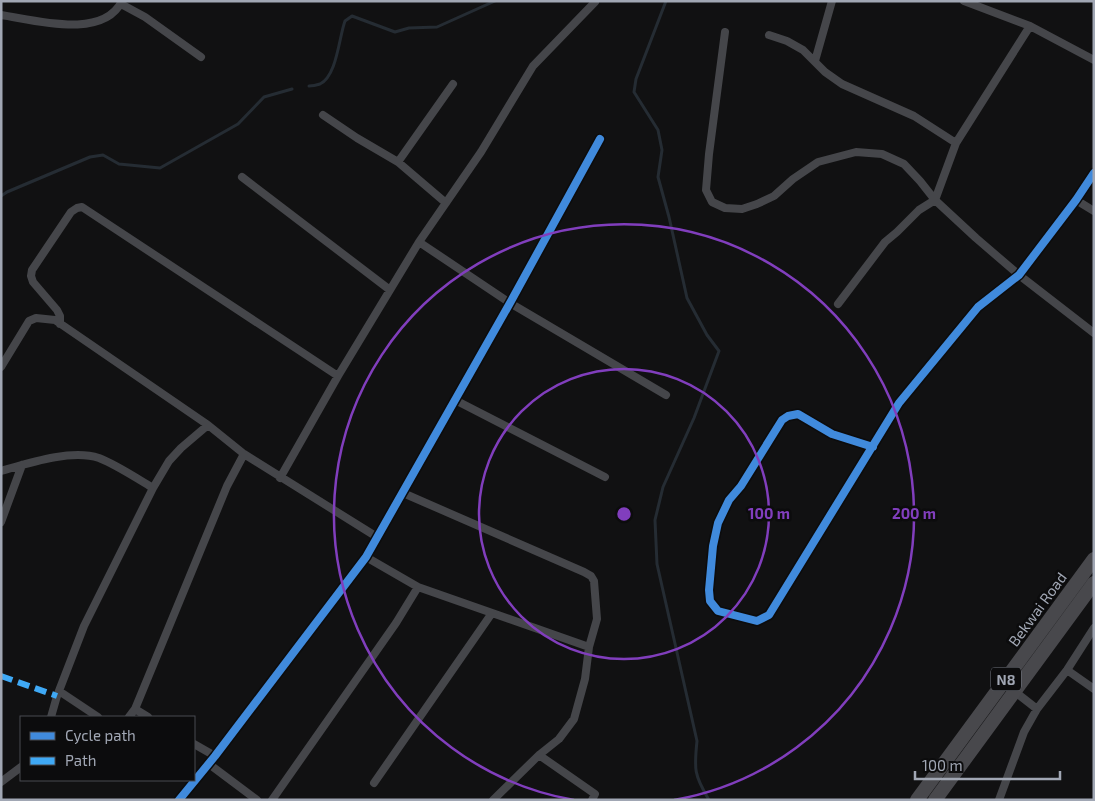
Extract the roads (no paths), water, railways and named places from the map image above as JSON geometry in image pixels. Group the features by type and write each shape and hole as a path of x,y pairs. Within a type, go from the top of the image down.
{"highway":[{"name":"Bekwai Road","path":"917,800 1094,559"},
{"name":"Bekwai Road","path":"935,800 1094,583"}],"street":[{"path":"815,61 832,1"},
{"path":"964,1 1030,26 1094,60"},
{"path":"280,478 338,376 419,242 481,152 533,66 596,2"},
{"path":"1,15 72,25 90,24 109,17 121,3 145,17 202,57"},
{"path":"838,304 885,242 919,210 935,200 956,144 1030,26"},
{"path":"725,32 708,154 706,190 712,202 724,208 742,209 774,196 793,179 818,162 856,152 882,154 904,164 935,200 976,238 1019,275 1094,334"},
{"path":"769,34 803,50 825,72 842,84 914,116 956,144"},
{"path":"398,162 453,84"},
{"path":"323,115 398,162 446,203"},
{"path":"195,780 366,557 510,303 600,139"},
{"path":"873,447 832,434 798,414 788,416 782,420 741,486 729,500 718,523 713,546 709,590 710,602 718,611 756,621 769,615 873,447 899,403 978,307 1019,275 1094,173"},
{"path":"242,177 390,290"},
{"path":"1076,200 1094,211"},
{"path":"60,324 60,316 57,310 33,282 32,270 71,212 76,208 82,208 338,376"},
{"path":"419,242 510,303 666,395"},
{"path":"1,367 29,321 36,318 55,320 208,425 244,454 377,537"},
{"path":"455,400 605,477"},
{"path":"51,716 84,626 153,488 169,461 208,425"},
{"path":"130,716 135,709 228,486 244,454"},
{"path":"1,471 64,456 86,456 100,458 153,488"},
{"path":"1,522 22,465"},
{"path":"403,493 591,576 594,581 597,619 589,647 585,679 574,719 559,739 539,755 493,800"},
{"path":"366,557 418,587 589,647"},
{"path":"272,800 396,623 418,587"},
{"path":"374,783 492,613"},
{"path":"998,800 1024,732 1037,709 1067,670 1094,628"},
{"path":"1067,670 1094,689"},
{"path":"59,691 96,716"},
{"path":"1014,691 1037,709"},
{"path":"135,709 146,716"},
{"path":"195,745 215,756"},
{"path":"539,755 596,794 592,800"},
{"path":"208,764 257,800"},
{"path":"1,782 20,767"},
{"path":"179,800 194,781"}],"waterway":[{"path":"309,86 320,84 326,80 337,56 345,21 352,16 395,32 409,28 437,27 495,1"},
{"path":"666,1 636,79 634,92 658,130 662,150 658,177 687,298 707,335 719,351 694,418 663,487 655,520 657,564 697,741 696,772 709,800"},
{"path":"1,196 90,157 103,155 119,164 160,168 238,124 264,97 292,89"}]}
